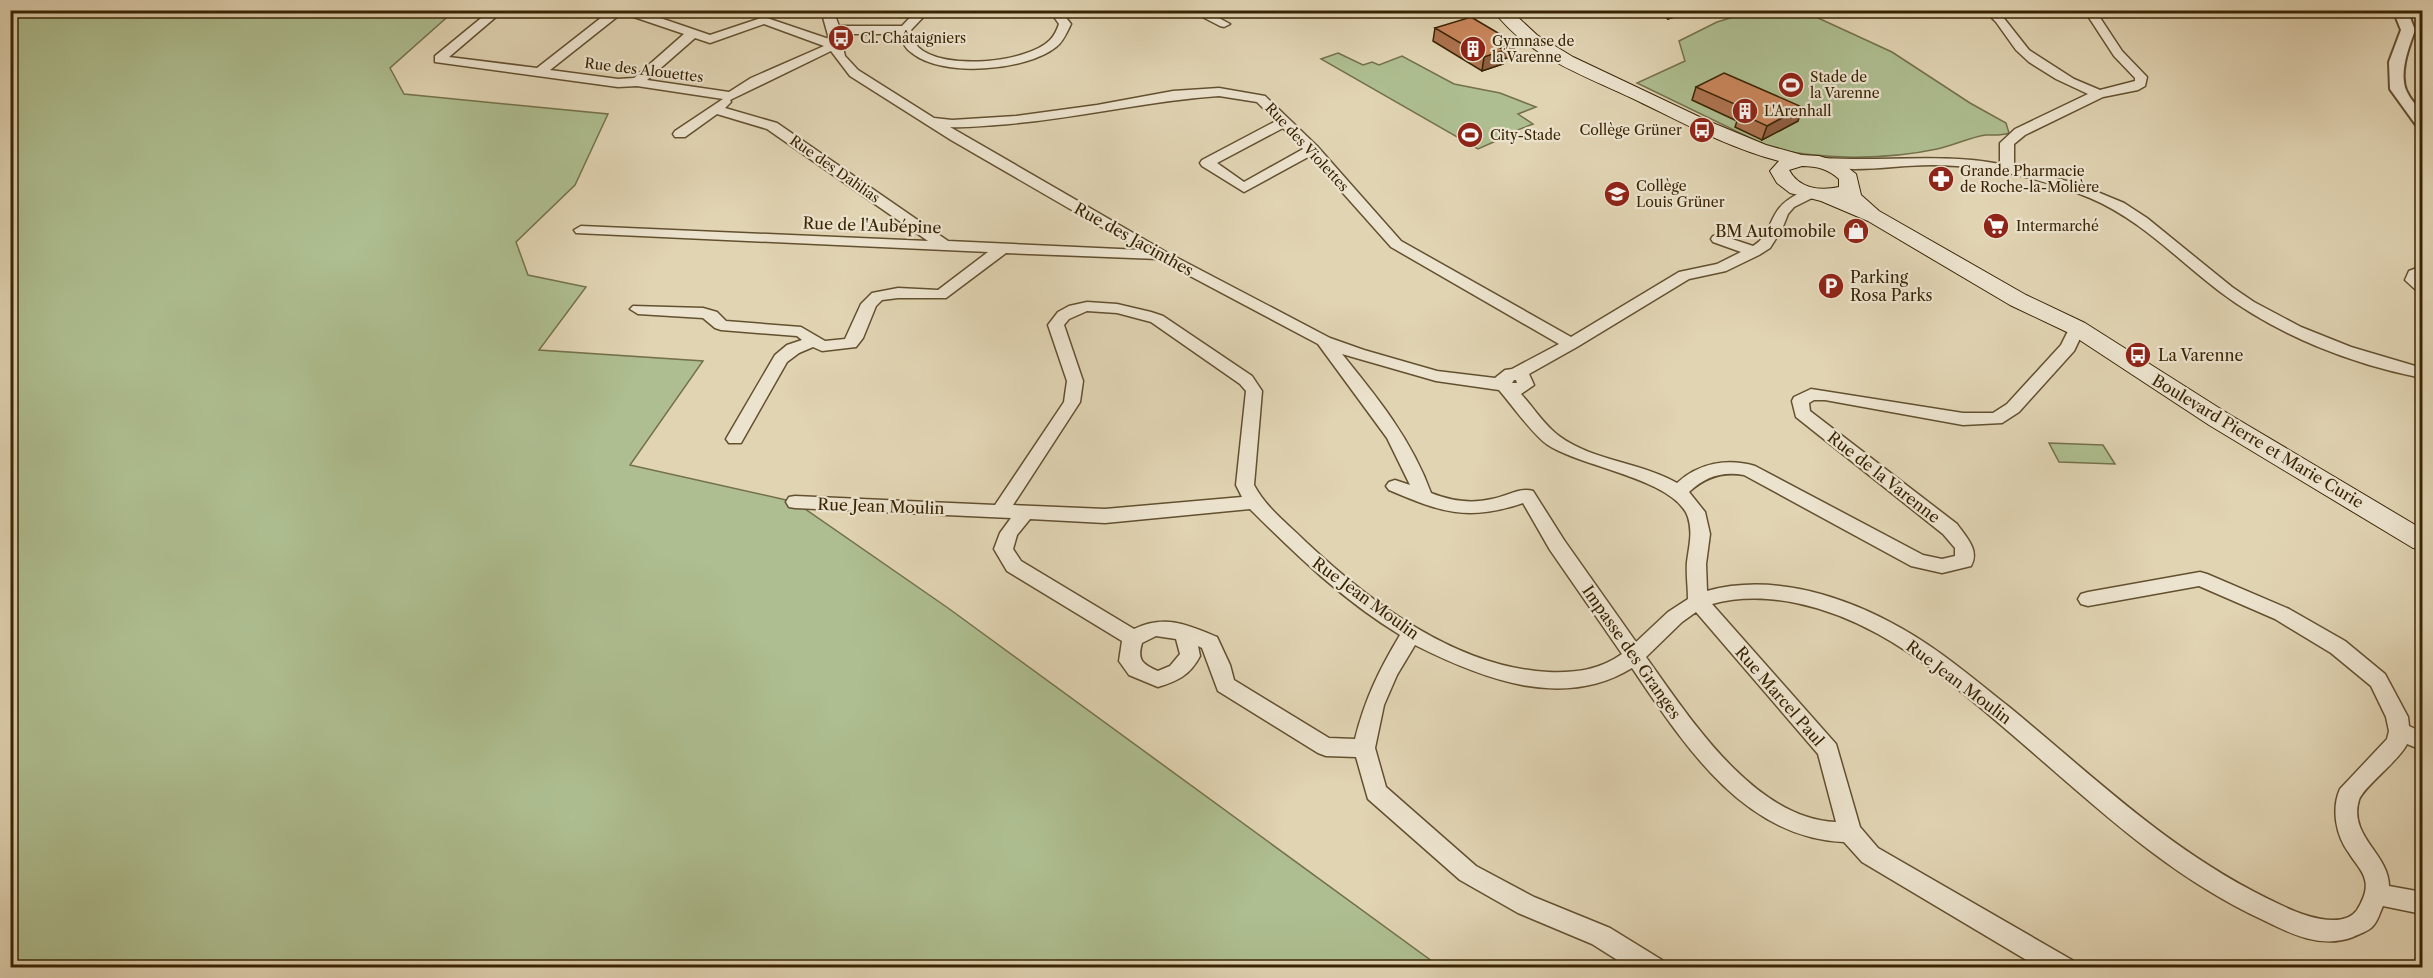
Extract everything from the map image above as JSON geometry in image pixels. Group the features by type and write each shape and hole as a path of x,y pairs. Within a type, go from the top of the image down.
{"main road":[{"path":"1501,10 1513,25 1555,54 1744,145 1800,160 1822,162 1843,172 1852,197 1875,217"},
{"path":"1744,145 1783,176 1818,194 1875,217"},
{"path":"1783,176 1787,163 1800,160"},
{"path":"1818,194 1836,194 1849,185"},
{"name":"Boulevard Pierre et Marie Curie","path":"1875,217 2018,300 2077,328 2218,419 2422,541"}],"street":[{"name":"Rue des Alouettes","path":"499,10 439,59 618,82 637,82 731,96"},
{"path":"540,72 619,10"},
{"path":"624,10 710,39 764,20 833,45"},
{"path":"827,10 834,25 833,45"},
{"path":"905,30 914,18 925,10"},
{"path":"905,30 908,42 917,52 939,62 968,65 999,64 1033,55 1052,45 1065,24 1054,10"},
{"path":"1194,10 1224,24"},
{"path":"1989,10 2000,17 2025,52 2074,85 2099,94"},
{"path":"2007,170 2007,143 2020,132 2099,94 2134,87 2141,83 2141,77 2118,53 2089,10"},
{"path":"2400,10 2408,30 2397,62 2398,89 2422,122"},
{"path":"834,30 905,30"},
{"path":"637,82 693,33"},
{"path":"680,134 717,110 745,86 820,54 833,45"},
{"name":"Rue des Jacinthes","path":"833,45 840,61 854,73 927,118 1161,255 1324,341 1358,354 1436,376 1514,381"},
{"name":"Rue des Violettes","path":"927,118 952,124 1016,120 1097,109 1173,95 1219,92 1262,99 1312,149 1396,244 1571,344"},
{"name":"Rue des Dahlias","path":"717,110 772,126 945,246"},
{"path":"1285,122 1207,163 1244,188 1312,149"},
{"path":"1822,162 1852,165 1946,161 2007,170 2030,176 2097,202 2169,244 2229,291 2259,310 2318,339 2422,373"},
{"path":"1849,185 1862,172 1887,164"},
{"path":"1781,213 1779,204 1783,176"},
{"path":"1698,601 1696,564 1701,534 1696,512 1678,492 1656,479 1569,450 1552,440 1532,414 1514,381 1537,363 1684,275 1721,268 1754,252 1765,245 1781,213 1789,204 1818,194"},
{"name":"Rue de l'Aubépine","path":"581,230 1161,255"},
{"path":"1718,239 1754,252"},
{"path":"638,309 703,312 711,315 721,325 801,332 822,346 850,344 855,338 869,304 877,296 898,293 941,295 1003,248"},
{"path":"2422,272 2414,274 2413,280 2422,288"},
{"path":"1000,511 1072,402 1075,381 1056,325 1060,316 1072,309 1088,305 1143,314 1157,319 1246,380 1254,391 1245,485 1254,502"},
{"name":"Rue de la Varenne","path":"1678,492 1688,481 1715,467 1733,466 1749,471 1918,561 1942,566 1964,561 1964,547 1950,529 1802,413 1800,402 1811,394 1825,394 1964,419 1996,419 2013,408 2068,347 2077,328"},
{"path":"735,439 782,359 793,349 814,341"},
{"path":"1324,341 1405,450 1419,481 1423,497"},
{"name":"Impasse des Granges","path":"1395,486 1437,503 1472,508 1501,504 1527,495 1557,545 1689,734 1744,792 1774,812 1818,831 1850,832"},
{"name":"Rue Jean Moulin","path":"795,502 1105,516 1254,502 1306,555 1411,634 1467,661 1518,678 1574,681 1612,670 1635,655 1683,610 1698,601 1725,594 1771,590 1820,600 1873,621 1922,650 1985,699 2151,839 2210,882 2258,908 2310,929 2340,931 2364,920 2378,894"},
{"path":"1026,512 1009,533 1003,549 1014,566 1133,638"},
{"path":"2088,599 2200,579 2282,614 2338,647 2378,680 2397,717 2400,731 2397,743 2348,796 2347,825 2355,844 2367,860 2377,880 2378,894 2422,903"},
{"name":"Rue Marcel Paul","path":"1698,601 1828,750 1850,832 1870,855 2063,968"},
{"path":"1185,632 1190,656 1177,672 1158,679 1138,672 1130,664 1128,652 1133,638 1154,628 1185,632 1210,643 1220,665 1225,685 1326,747 1365,748"},
{"path":"1411,634 1388,673 1374,705 1365,748 1376,792 1468,873 1526,905 1601,936 1653,968"},
{"path":"2400,731 2422,741"}],"green space":[{"path":"10,11 454,11 390,68 404,94 608,114 575,185 516,242 528,275 586,287 539,350 703,361 630,465 795,502 948,608 1440,967 11,967"},
{"name":"Stade de la Varenne","path":"1753,11 1803,11 1892,52 1970,103 2006,123 2009,133 1980,136 1943,148 1917,153 1875,157 1811,155 1771,148 1637,83 1685,61 1679,41 1717,22"},
{"path":"1338,53 1363,65 1372,62 1379,65 1402,56 1454,84 1500,93 1536,107 1518,114 1533,124 1494,139 1496,141 1478,149 1321,59"},
{"path":"2049,443 2103,445 2115,464 2059,462"}],"building":[{"path":"1471,17 1515,43 1500,48 1505,50 1484,57 1435,28"},
{"path":"1724,73 1802,107 1767,126 1739,113 1746,109 1696,87"}],"place":[{"name":"Cl. Châtaigniers","path":"841,38"},
{"name":"Gymnase de la Varenne","path":"1473,49"},
{"name":"Stade de la Varenne","path":"1791,85"},
{"name":"L'Arenhall","path":"1745,111"},
{"name":"Collège Grüner","path":"1702,130"},
{"name":"City-Stade","path":"1470,135"},
{"name":"Grande Pharmacie de Roche-la-Molière","path":"1941,179"},
{"name":"Collège Louis Grüner","path":"1617,194"},
{"name":"Intermarché","path":"1996,226"},
{"name":"BM Automobile","path":"1856,231"},
{"name":"Parking Rosa Parks","path":"1831,286"},
{"name":"La Varenne","path":"2138,355"}]}
